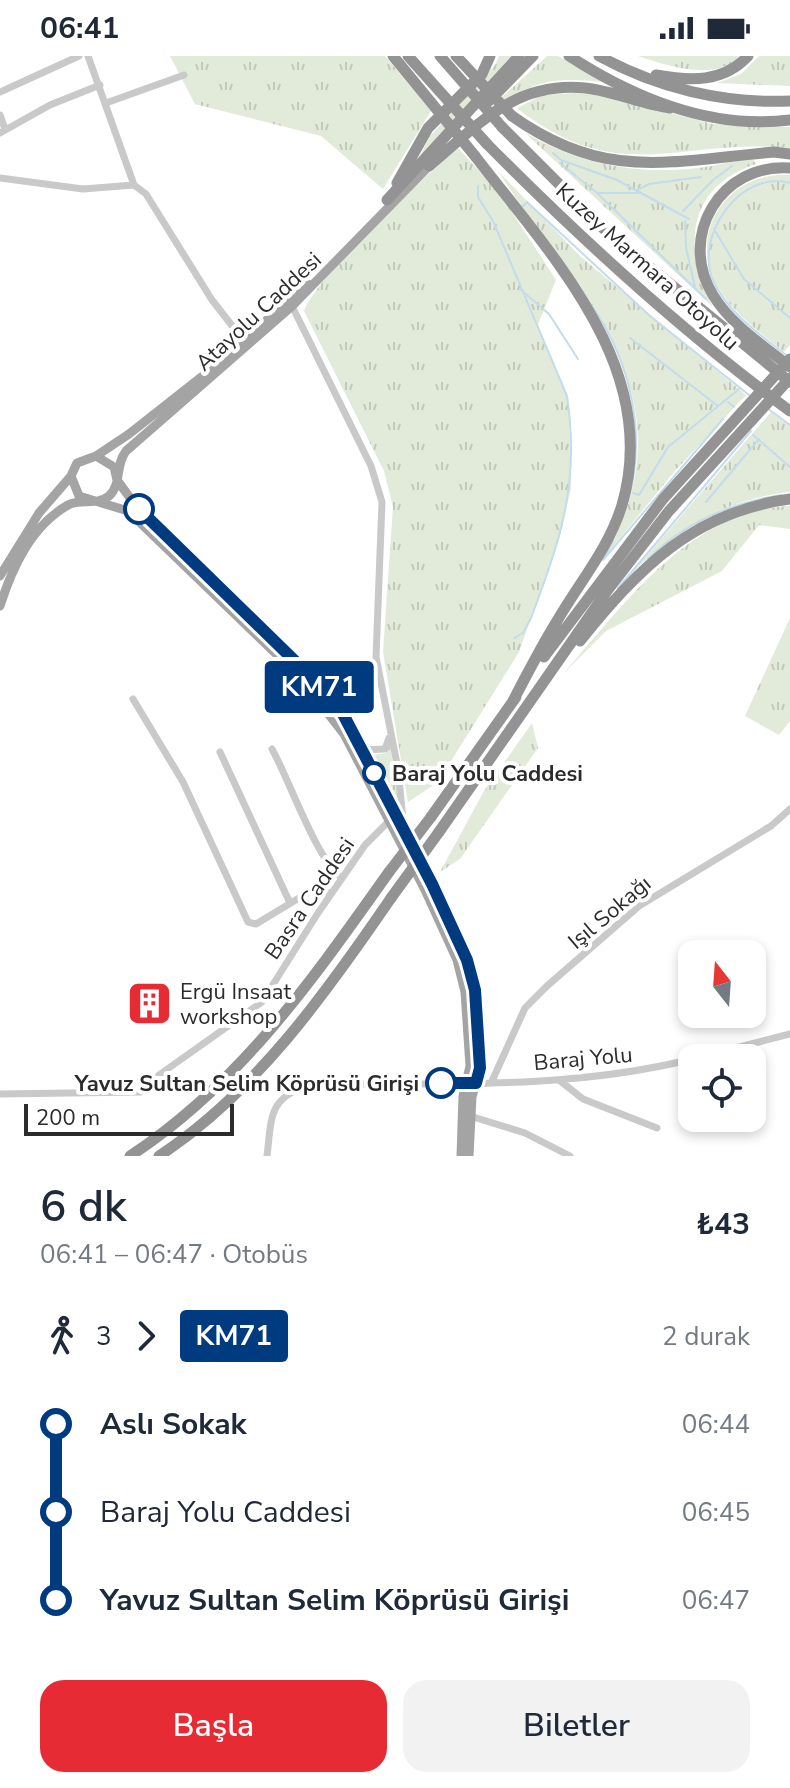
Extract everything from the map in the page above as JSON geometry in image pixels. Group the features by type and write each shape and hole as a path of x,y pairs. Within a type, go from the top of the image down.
{"highway":[{"path":"393,56 475,156 596,324 621,378 630,434 630,463 622,505 603,548 557,620 513,701"},
{"name":"Kuzey Marmara Otoyolu","path":"408,56 487,144 578,236 648,298 790,411"},
{"name":"Kuzey Marmara Otoyolu","path":"440,56 502,127 607,232 790,380"},
{"path":"456,56 512,116 559,146 610,160 650,164 774,152 790,154"},
{"path":"387,200 428,128 482,74 490,56"},
{"path":"569,56 603,78 670,108"},
{"path":"603,58 657,76 705,79 732,70 748,56"},
{"path":"387,200 527,58"},
{"path":"429,166 527,58"},
{"path":"603,58 659,83 706,95 765,102 790,101"},
{"path":"429,166 499,106 525,94 554,88 586,88 732,120 790,120"},
{"path":"790,168 756,171 728,186 709,210 700,246 700,261 713,296 747,333 790,367"},
{"path":"130,1156 204,1100 239,1067 292,1006 431,817 594,586 663,499 790,359"},
{"path":"159,1156 229,1100 263,1066 315,1003 607,591 669,511 790,380"},
{"path":"511,730 583,637 666,549 684,535 729,512 790,499"}],"main road":[{"name":"Atayolu Caddesi","path":"0,606 11,572 28,543 68,505 111,494 120,460 135,442 221,372 429,166"},
{"name":"Atayolu Caddesi","path":"0,576 39,513 82,459 96,456 129,434 290,303 387,200"},
{"path":"96,456 109,461 117,480 133,502 300,666 343,714 457,960 465,992 468,1026 470,1155"},
{"path":"71,476 79,496 128,511 298,675 344,734 404,832 467,960 475,990 480,1068 470,1083 470,1155"}],"street":[{"path":"0,92 79,56"},
{"path":"88,56 134,185 146,194 212,300 244,341"},
{"path":"106,103 184,75"},
{"path":"0,115 3,131 50,105 100,85"},
{"path":"0,186 4,179 83,189 134,185"},
{"path":"290,303 371,466 382,502 376,657 398,769 404,832"},
{"path":"133,699 183,782 248,922 256,924 314,889 331,893"},
{"path":"362,750 385,749 390,736"},
{"path":"272,749 314,837 332,869 342,878"},
{"path":"220,752 290,903"},
{"name":"Işıl Sokağı","path":"492,1081 525,1008 547,986 639,906 771,826 790,809"},
{"name":"Basra Caddesi","path":"0,1094 141,1092 159,1075 262,1002 331,893 375,834 393,818"},
{"name":"Baraj Yolu","path":"752,1044 790,1034"},
{"name":"Baraj Yolu","path":"267,1156 273,1111 278,1102 293,1090 313,1084 559,1080 649,1070 678,1063"},
{"path":"559,1080 583,1099 657,1128"},
{"path":"470,1116 525,1133 570,1156"}],"green space":[{"path":"170,56 385,56 431,111 383,189 321,136 195,104"},
{"path":"499,56 511,56 417,162 430,136 495,65"},
{"path":"547,56 558,56 603,82 549,82 523,91 477,120"},
{"path":"638,56 739,56 717,69 690,70"},
{"path":"759,56 790,56 790,86 717,83 741,74"},
{"path":"576,93 605,96 713,124 790,127 790,148 751,146 650,154 619,153 588,147 554,133 517,108 543,95"},
{"path":"525,133 587,160 630,168 674,170 753,159 756,164 715,188 703,204 697,223 697,264 713,307"},
{"path":"458,148 499,192 556,280 537,327 567,396 571,488 560,536 519,652 438,782 408,802 383,652 393,507 384,471 304,311 329,274 350,251"},
{"path":"498,171 580,256 746,395 674,472 607,554 631,495 638,442 631,392 614,346 590,302"},
{"path":"790,175 790,345 784,352 727,301 711,271 707,250 709,230 717,211 730,196 747,184 767,177"},
{"path":"771,412 790,426 790,492 744,502 702,519 665,544 630,575"},
{"path":"790,506 790,529 759,525 722,571 606,631 564,673 636,591 690,543 721,524 754,512"},
{"path":"790,618 790,721 779,735 745,716"},
{"path":"532,723 538,748 460,859 440,872 484,791"},
{"path":"390,746 401,813 372,755 386,753"}],"waterway":[{"path":"553,153 561,160 617,180 689,219"},
{"path":"560,163 597,193 706,299"},
{"path":"683,211 713,180 732,166"},
{"path":"637,190 649,184 701,177"},
{"path":"786,355 745,322 727,302 713,280 709,263 710,245 716,227 739,196 754,186 772,181 790,183"},
{"path":"478,186 478,197 493,221 567,396 570,427 569,483 559,536 531,618 523,633 514,638"},
{"path":"598,193 640,193"},
{"path":"523,206 527,202 650,316 749,395"},
{"path":"685,221 686,248 695,287"},
{"path":"714,229 744,279 790,318"},
{"path":"521,290 549,314 578,359"},
{"path":"592,306 617,351 632,399 636,450 628,501"},
{"path":"630,338 718,406"},
{"path":"633,493 639,495 668,447 739,389"},
{"path":"728,402 734,407"},
{"path":"767,408 790,425"},
{"path":"613,541 603,560 723,419"},
{"path":"618,588 751,431"},
{"path":"753,435 790,467"},
{"path":"706,502 759,439"},
{"path":"648,559 677,535 709,516 744,503 781,495"}],"bus line":[{"name":"KM71","path":"139,509 300,666 343,714 362,750 455,931 475,990 480,1068 476,1083 441,1083"}],"place":[{"name":"Baraj Yolu Caddesi","path":"374,773"},
{"name":"Ergü Insaat workshop","path":"149,1004"},
{"name":"Yavuz Sultan Selim Köprüsü Girişi","path":"441,1083"}]}
